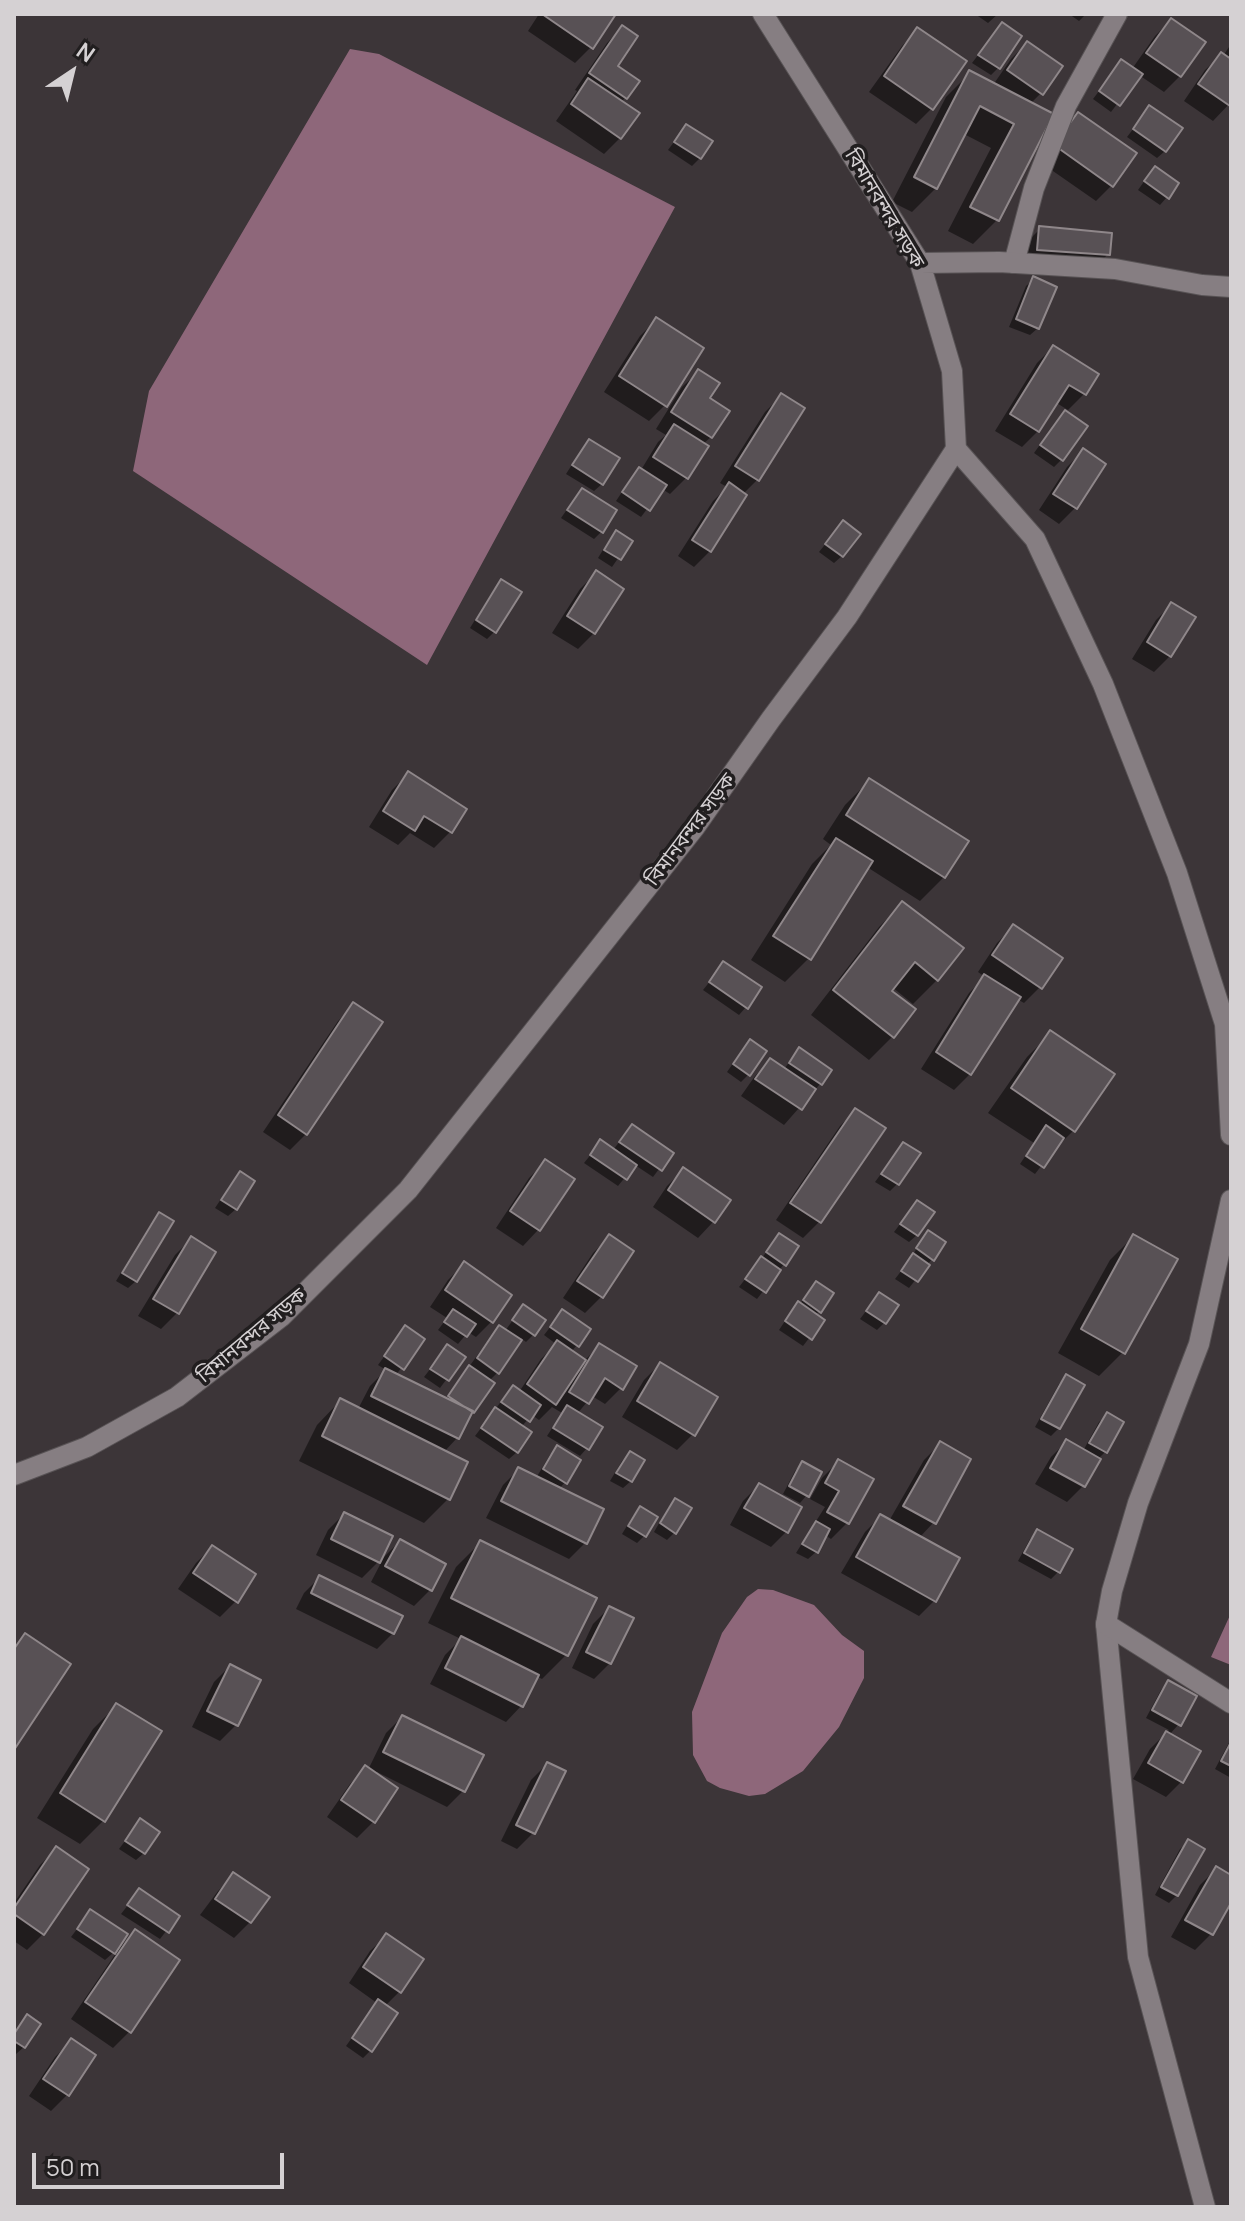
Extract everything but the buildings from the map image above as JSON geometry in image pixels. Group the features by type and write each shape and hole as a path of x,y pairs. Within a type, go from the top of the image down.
{"main road":[{"name":"বিমানবন্দর সড়ক","path":"14,1475 87,1447 177,1397 282,1316 408,1190 695,827 847,617 956,449 952,371 920,263 763,14"},
{"path":"1014,263 1034,188 1066,106 1117,14"},
{"path":"920,263 1014,263 1115,269 1202,285 1231,287"},
{"path":"956,449 1035,539 1103,684 1177,873 1225,1024 1231,1135"},
{"path":"1205,2207 1138,1957 1106,1624 1112,1591 1138,1503 1199,1344 1231,1200"},
{"path":"1106,1624 1231,1703"}],"shaded area":[{"path":"350,49 379,54 675,207 427,665 133,471 149,391"},
{"path":"758,1589 773,1590 814,1605 842,1635 864,1651 864,1678 839,1727 803,1771 765,1794 749,1796 707,1781 693,1755 692,1712 722,1633 747,1597"},
{"path":"1231,1613 1231,1665 1211,1657"}]}
